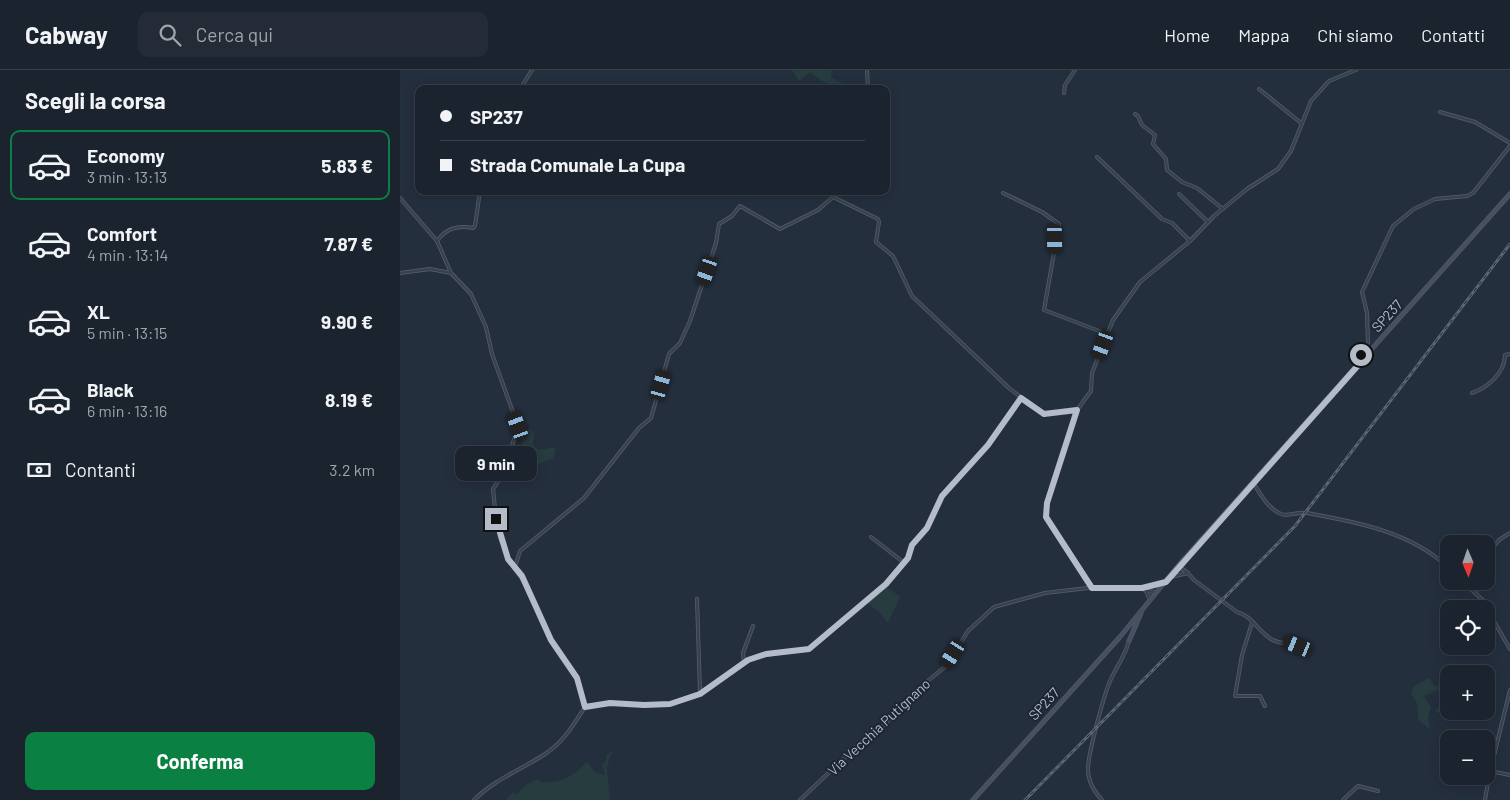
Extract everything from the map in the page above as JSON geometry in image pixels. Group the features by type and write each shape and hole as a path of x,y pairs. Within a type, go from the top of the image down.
{"main road":[{"name":"SP237","path":"973,800 1124,631 1178,566 1510,194"},
{"path":"1130,641 1142,610"},
{"path":"1131,623 1135,629"},
{"path":"1130,641 1131,623"},
{"path":"1124,631 1129,634 1130,641"}],"street":[{"path":"523,85 532,70"},
{"path":"867,70 868,85"},
{"path":"1064,93 1065,85 1076,70"},
{"path":"1092,588 1046,517 1047,503 1077,410 1090,391 1092,373 1107,334 1119,311 1146,276 1190,241 1208,222 1247,189 1278,169 1290,151 1307,107 1330,81 1356,70"},
{"path":"1259,88 1301,123"},
{"path":"1362,361 1361,355 1368,343 1367,313 1362,292 1393,226 1414,209 1435,199 1470,195 1510,144 1475,122 1440,112"},
{"path":"1135,114 1142,125 1155,135 1153,144 1166,159 1167,170 1182,182 1197,188 1224,209"},
{"path":"1097,157 1162,219 1172,223 1190,241"},
{"path":"1003,193 1042,212 1059,224 1044,310 1107,334"},
{"path":"1179,194 1208,222"},
{"path":"437,241 450,229 460,225 472,228 475,226 479,195"},
{"path":"515,568 520,551 584,498 639,428 651,418 669,354 680,343 690,321 716,243 719,224 732,216 740,206 780,229 818,210 833,197 878,219 880,222 876,242 893,256 912,296 1021,398 1044,414 1077,410"},
{"path":"400,198 437,241 451,273 471,294 486,327 492,354 518,426 504,473 493,489 500,538 508,559 528,586 551,640 577,678 585,707"},
{"path":"400,273 430,269 451,273"},
{"path":"1472,393 1485,388 1498,375 1504,355 1510,354"},
{"path":"474,800 487,786 546,754 564,738 585,707 610,703 670,704 700,694 744,663 766,654 809,649 886,584 903,562 912,545 927,528 942,496 988,445 1021,398"},
{"path":"1253,483 1269,506 1283,515 1299,512 1368,525 1409,540 1440,562"},
{"path":"1495,545 1510,533"},
{"path":"871,538 903,562"},
{"path":"1178,566 1237,612 1245,613 1252,623 1271,639 1288,642 1301,649"},
{"path":"1169,577 1188,573"},
{"name":"Via Vecchia Putignano","path":"800,800 859,744 883,726 914,692 946,666 968,631 994,607 1045,592 1092,588 1142,588 1166,582"},
{"path":"1149,586 1157,591"},
{"path":"1142,588 1146,591 1150,600"},
{"path":"1472,590 1486,603 1490,616 1510,648"},
{"path":"1476,594 1477,590"},
{"path":"1146,591 1157,591"},
{"path":"697,599 700,694"},
{"path":"1252,623 1242,655 1235,696 1260,696 1266,706"},
{"path":"744,663 743,653 753,626"},
{"path":"1102,800 1091,787 1088,768 1106,691 1111,678 1125,656 1130,641"},
{"path":"1495,751 1510,690"},
{"path":"1495,772 1510,775"},
{"path":"1486,800 1488,785"},
{"path":"1343,800 1358,786 1378,791"}],"green space":[{"path":"792,70 832,70 831,77 845,85 826,83 810,72 799,81"},
{"path":"529,428 534,433 533,444 535,447 542,449 553,447 556,450 553,458 537,465 522,454 522,438"},
{"path":"885,585 900,597 888,623 879,612 866,602"},
{"path":"1429,678 1434,685 1440,686 1440,692 1439,690 1424,696 1431,708 1428,717 1430,730 1418,719 1417,703 1411,694 1413,687"},
{"path":"1440,707 1440,712 1437,713 1435,710"},
{"path":"615,750 610,756 607,769 610,800 506,800 514,791 516,795 527,784 538,779 543,783 556,782 566,778 587,762 595,772 605,775 602,765 607,759 606,755"}],"railway":[{"path":"1025,800 1295,526 1510,244"}],"route":[{"path":"496,519 500,538 508,559 528,586 551,640 577,678 585,707 610,703 670,704 700,694 748,660 766,654 809,649 830,629 849,617 886,584 894,572 908,558 909,550 927,528 942,496 988,445 1021,398 1044,414 1077,410 1068,434 1068,442 1063,453 1062,463 1047,503 1046,517 1092,588 1142,588 1166,582 1178,566 1362,361 1361,355"}]}
